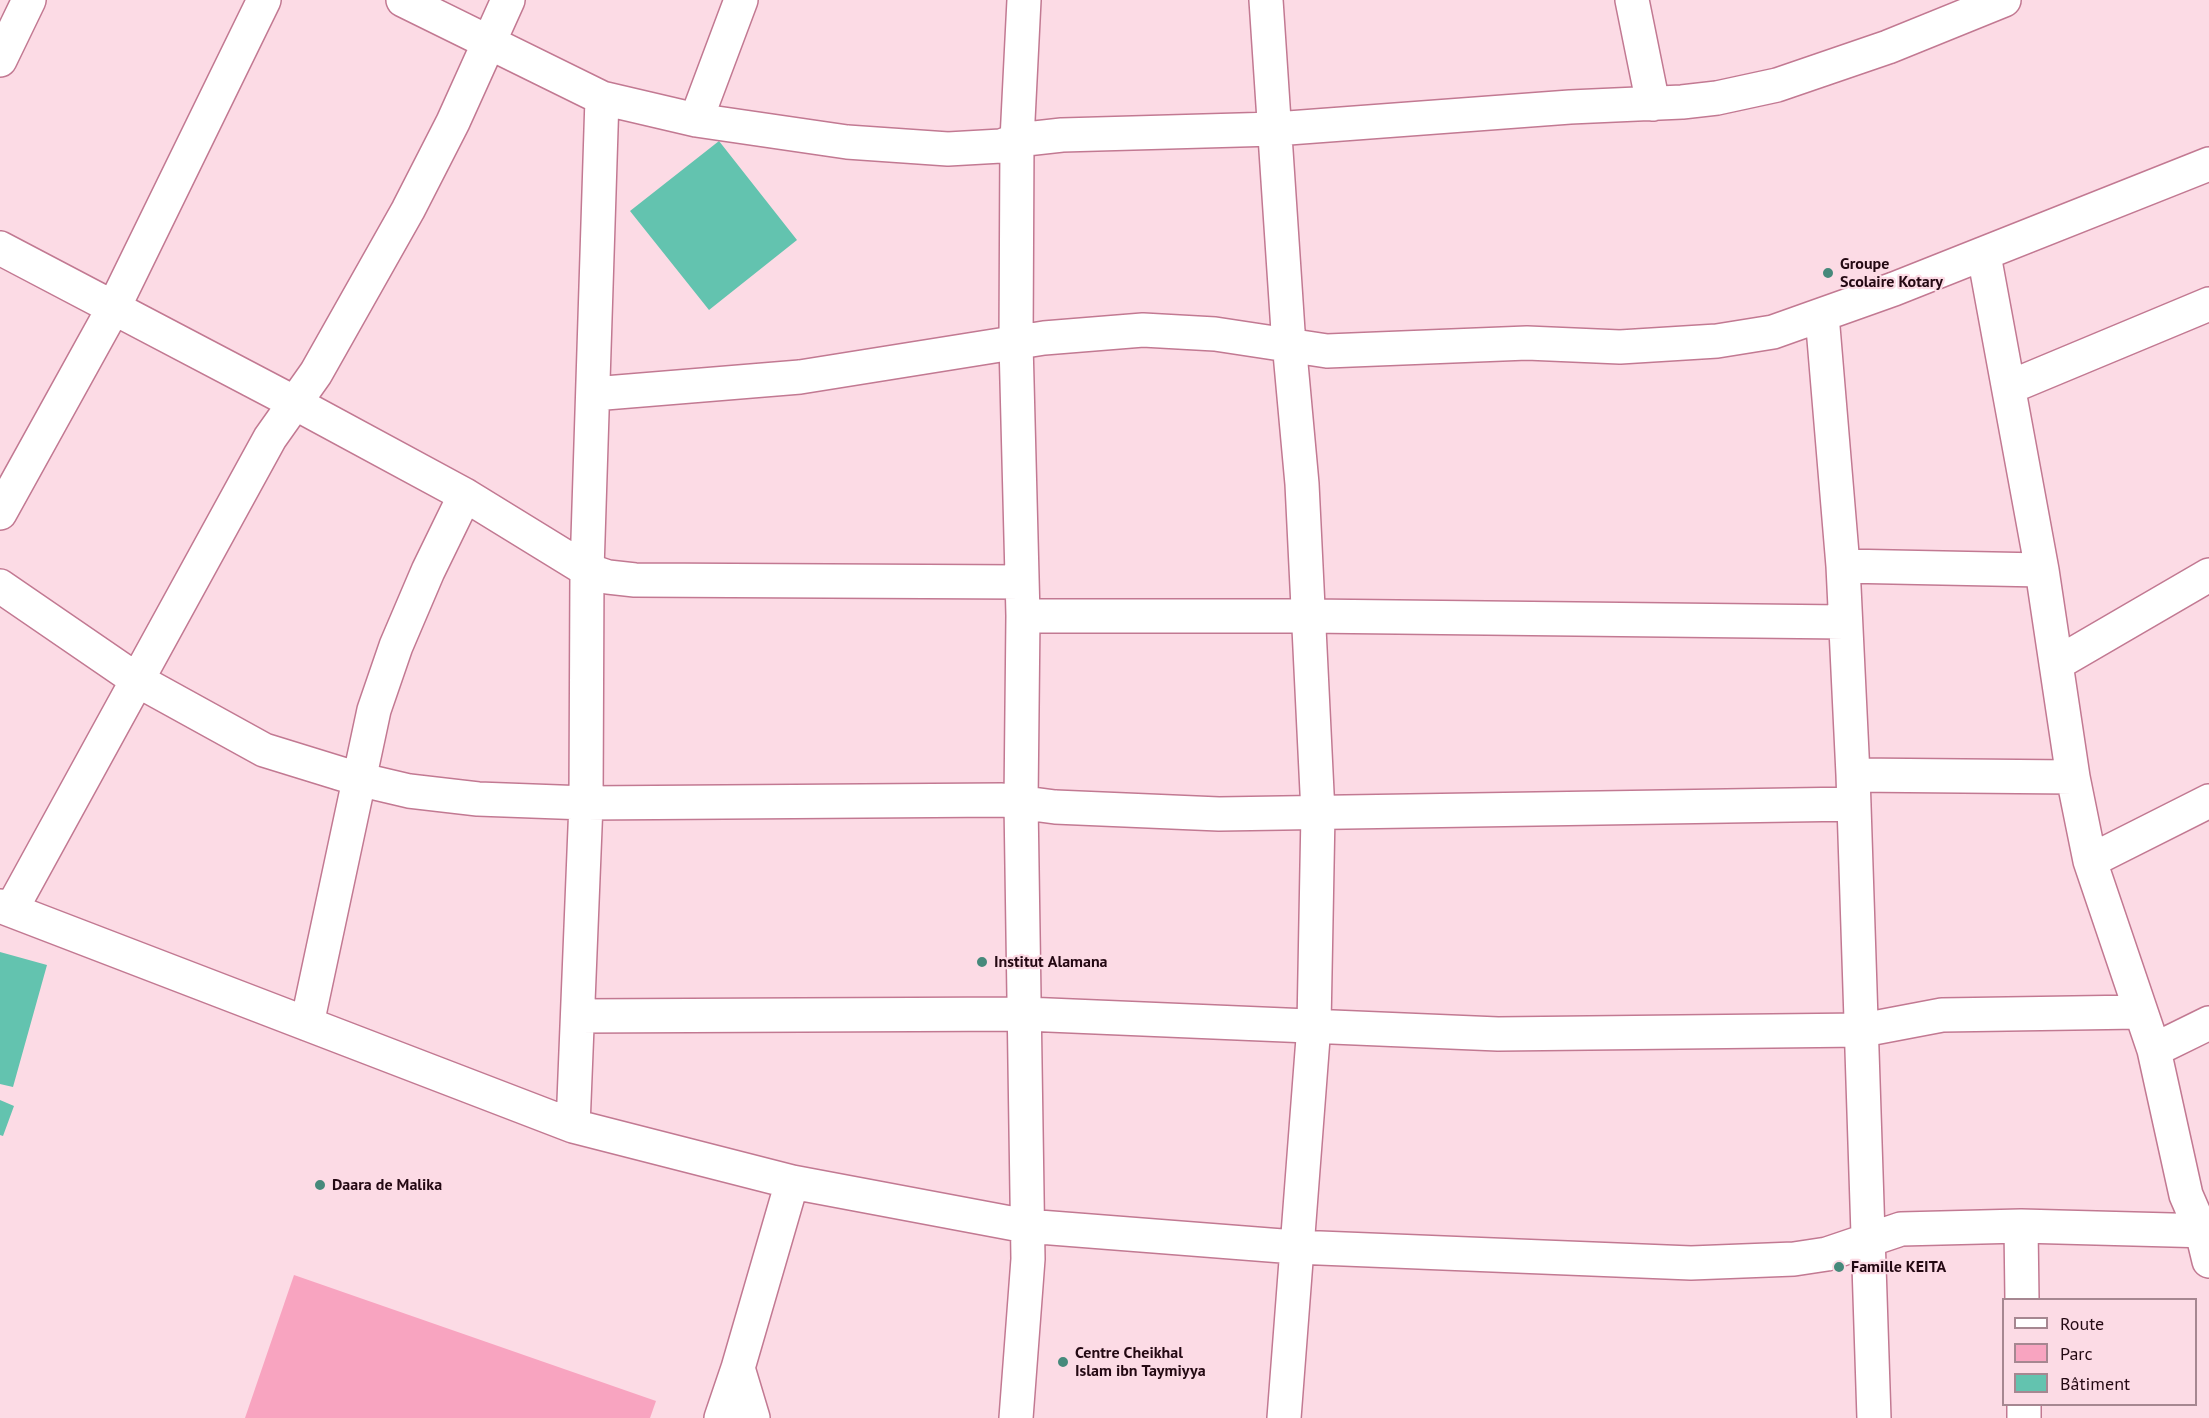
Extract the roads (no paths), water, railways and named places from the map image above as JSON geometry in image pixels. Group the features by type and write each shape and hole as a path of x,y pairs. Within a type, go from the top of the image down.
{"street":[{"path":"0,60 29,0"},
{"path":"0,513 114,306 264,0"},
{"path":"403,0 602,98 696,120 847,142 948,149 994,147 1017,140 1062,135 1275,129 1717,98 1777,85 1888,47 2004,0"},
{"path":"508,0 453,122 408,210 316,373 274,429 137,680 6,908 573,1126 792,1182 1026,1226 1295,1247 1691,1263 1794,1259 1847,1249 1901,1228 2020,1226 2207,1241 2186,1195 2154,1050 2139,1012 2090,861 2073,777 2042,570 2010,387 1984,255"},
{"path":"696,120 741,0"},
{"path":"1016,1418 1028,1259 1021,801 1023,616 1016,343 1017,140 1023,0"},
{"path":"1266,0 1290,347 1302,484 1318,813 1314,1025 1295,1247 1284,1418"},
{"path":"1632,0 1653,104"},
{"path":"573,1126 586,803 587,570 602,98"},
{"path":"593,394 800,377 1016,343 1143,330 1215,334 1327,351 1527,343 1620,347 1706,342 1773,332 1822,315 1984,255 2209,164"},
{"path":"0,248 114,306 465,495 587,570 608,577 635,580 1022,582"},
{"path":"2010,387 2209,304"},
{"path":"1822,315 1843,566 1854,790 1874,1418"},
{"path":"307,1024 374,710 396,646 428,571 465,495"},
{"path":"1843,566 2042,570"},
{"path":"2055,664 2209,575"},
{"path":"0,586 137,680 264,750 358,779 410,791 478,799 586,803 1021,801 1055,807 1131,811 1318,813 1854,790 2073,777"},
{"path":"1023,616 1308,616 1845,622"},
{"path":"2090,861 2209,801"},
{"path":"578,1016 1025,1014 1498,1034 1863,1030 1942,1015 2139,1012"},
{"path":"2154,1050 2209,1023"},
{"path":"721,1418 738,1368 792,1182"},
{"path":"2020,1226 2022,1298"},
{"path":"738,1368 753,1418"}],"place":[{"name":"Groupe Scolaire Kotary","path":"1828,273"},
{"name":"Institut Alamana","path":"982,962"},
{"name":"Daara de Malika","path":"320,1185"},
{"name":"Famille KEITA","path":"1839,1267"},
{"name":"Centre Cheikhal Islam ibn Taymiyya","path":"1063,1362"}]}
